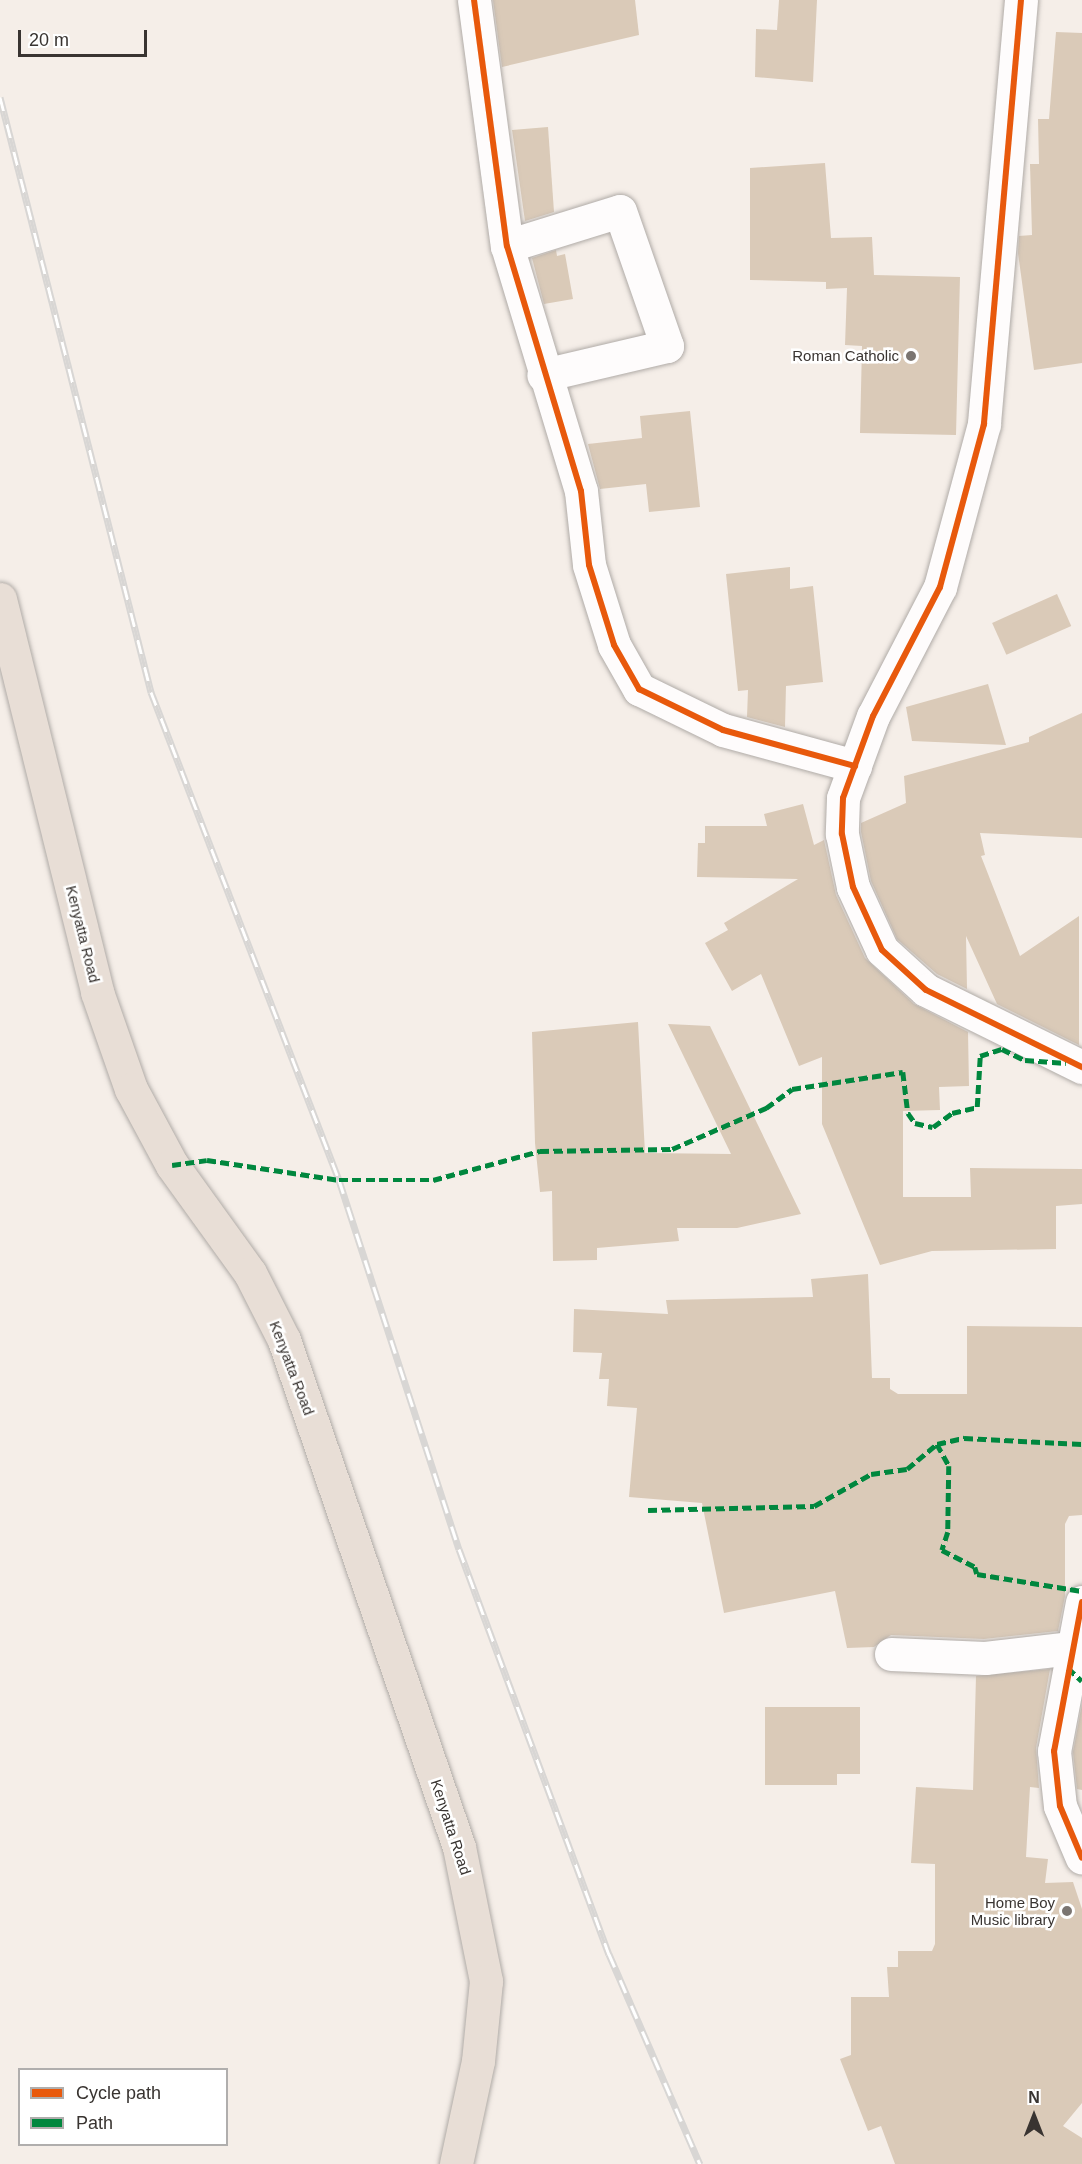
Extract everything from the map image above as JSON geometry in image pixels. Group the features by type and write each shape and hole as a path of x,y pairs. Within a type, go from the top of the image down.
{"highway":[{"name":"Kenyatta Road","path":"0,599 97,992 131,1089 172,1165 250,1273 284,1340 459,1847 486,1981 478,2061 456,2164"}],"street":[{"path":"474,0 507,246 543,375 581,491 596,588 614,645 639,689 723,730 855,766"},
{"path":"1021,0 984,424 940,587 873,716 843,798 842,834 853,887 882,950 926,990 1082,1067"},
{"path":"507,246 620,211 667,346 543,375"},
{"path":"1082,1602 1071,1648 1054,1780 1069,1836 1082,1858"},
{"path":"891,1654 985,1658 1071,1648"}],"building":[{"path":"493,0 635,0 639,35 502,67"},
{"path":"779,0 817,0 813,82 755,77 756,29 777,30"},
{"path":"1056,32 1082,33 1082,363 1034,370 1018,253 1019,236 1032,235 1030,164 1039,164 1038,119 1049,119"},
{"path":"548,127 554,212 525,221 512,130"},
{"path":"825,163 831,238 872,237 874,275 960,277 956,435 860,433 862,346 845,345 847,288 826,289 826,282 750,280 750,168"},
{"path":"556,250 557,256 565,254 573,299 544,304 532,258"},
{"path":"690,411 700,507 649,512 646,484 600,489 588,444 642,438 640,416"},
{"path":"790,567 790,589 813,586 823,682 786,686 785,727 747,717 748,690 738,691 726,574"},
{"path":"1057,594 1071,626 1006,655 992,623"},
{"path":"988,684 1006,745 912,741 906,707"},
{"path":"1082,713 1082,838 980,833 985,855 981,856 1020,956 1079,916 1079,1045 997,1004 966,936 967,989 937,974 897,939 871,881 861,823 906,803 904,776 1029,742 1029,737"},
{"path":"803,804 814,845 824,840 836,895 865,958 914,1004 968,1032 969,1086 939,1087 940,1110 903,1111 903,1197 971,1197 970,1168 1082,1169 1082,1204 1056,1206 1056,1249 932,1251 880,1265 822,1124 822,1057 799,1066 761,974 732,991 705,943 728,930 724,923 798,879 697,877 698,843 705,843 705,826 767,826 764,814"},
{"path":"638,1022 645,1153 731,1154 668,1024 710,1026 801,1214 737,1228 677,1228 679,1241 597,1248 597,1260 553,1261 552,1191 540,1192 535,1143 532,1032"},
{"path":"868,1274 872,1378 890,1378 890,1389 898,1394 967,1394 967,1326 1082,1327 1082,1515 1069,1516 1065,1524 1065,1596 1058,1631 984,1639 891,1635 874,1647 847,1648 835,1591 724,1613 702,1503 629,1497 637,1408 607,1406 609,1379 599,1379 602,1353 573,1352 574,1309 668,1314 666,1300 813,1297 811,1279"},
{"path":"1050,1669 1036,1748 1039,1788 1030,1787 1026,1857 1048,1859 1045,1883 1073,1882 1082,1909 1082,2103 1063,2126 1082,2138 1082,2164 895,2164 881,2126 868,2131 840,2059 851,2055 851,1997 889,1997 887,1967 898,1967 898,1951 932,1951 935,1944 935,1864 911,1863 916,1787 973,1790 976,1676"},
{"path":"1082,1704 1082,1790 1077,1789 1073,1752"},
{"path":"765,1707 860,1707 860,1774 837,1774 837,1785 765,1785"}],"railway":[{"path":"0,97 151,692 339,1180 459,1549 609,1954 700,2164"}],"marked path":[{"path":"172,1165 207,1160 339,1180 433,1180 540,1151 672,1149 766,1108 792,1089 903,1072 908,1113 915,1123 933,1127 952,1113 977,1107 980,1056 1002,1049 1025,1060 1066,1063"},
{"path":"648,1510 814,1506 871,1474 907,1469 937,1444 964,1438 1082,1444"},
{"path":"937,1444 949,1466 948,1532 942,1550 975,1567 977,1574 1082,1591"},
{"path":"1068,1668 1082,1681"}],"cycle path":[{"path":"474,0 507,246 581,491 589,565 614,645 639,689 723,730 855,766"},
{"path":"1021,0 984,424 940,587 873,716 843,798 842,834 853,887 882,950 926,990 1082,1067"},
{"path":"1082,1602 1054,1751 1060,1806 1082,1858"}],"place":[{"name":"Roman Catholic","path":"911,356"},
{"name":"Home Boy Music library","path":"1067,1911"}]}
